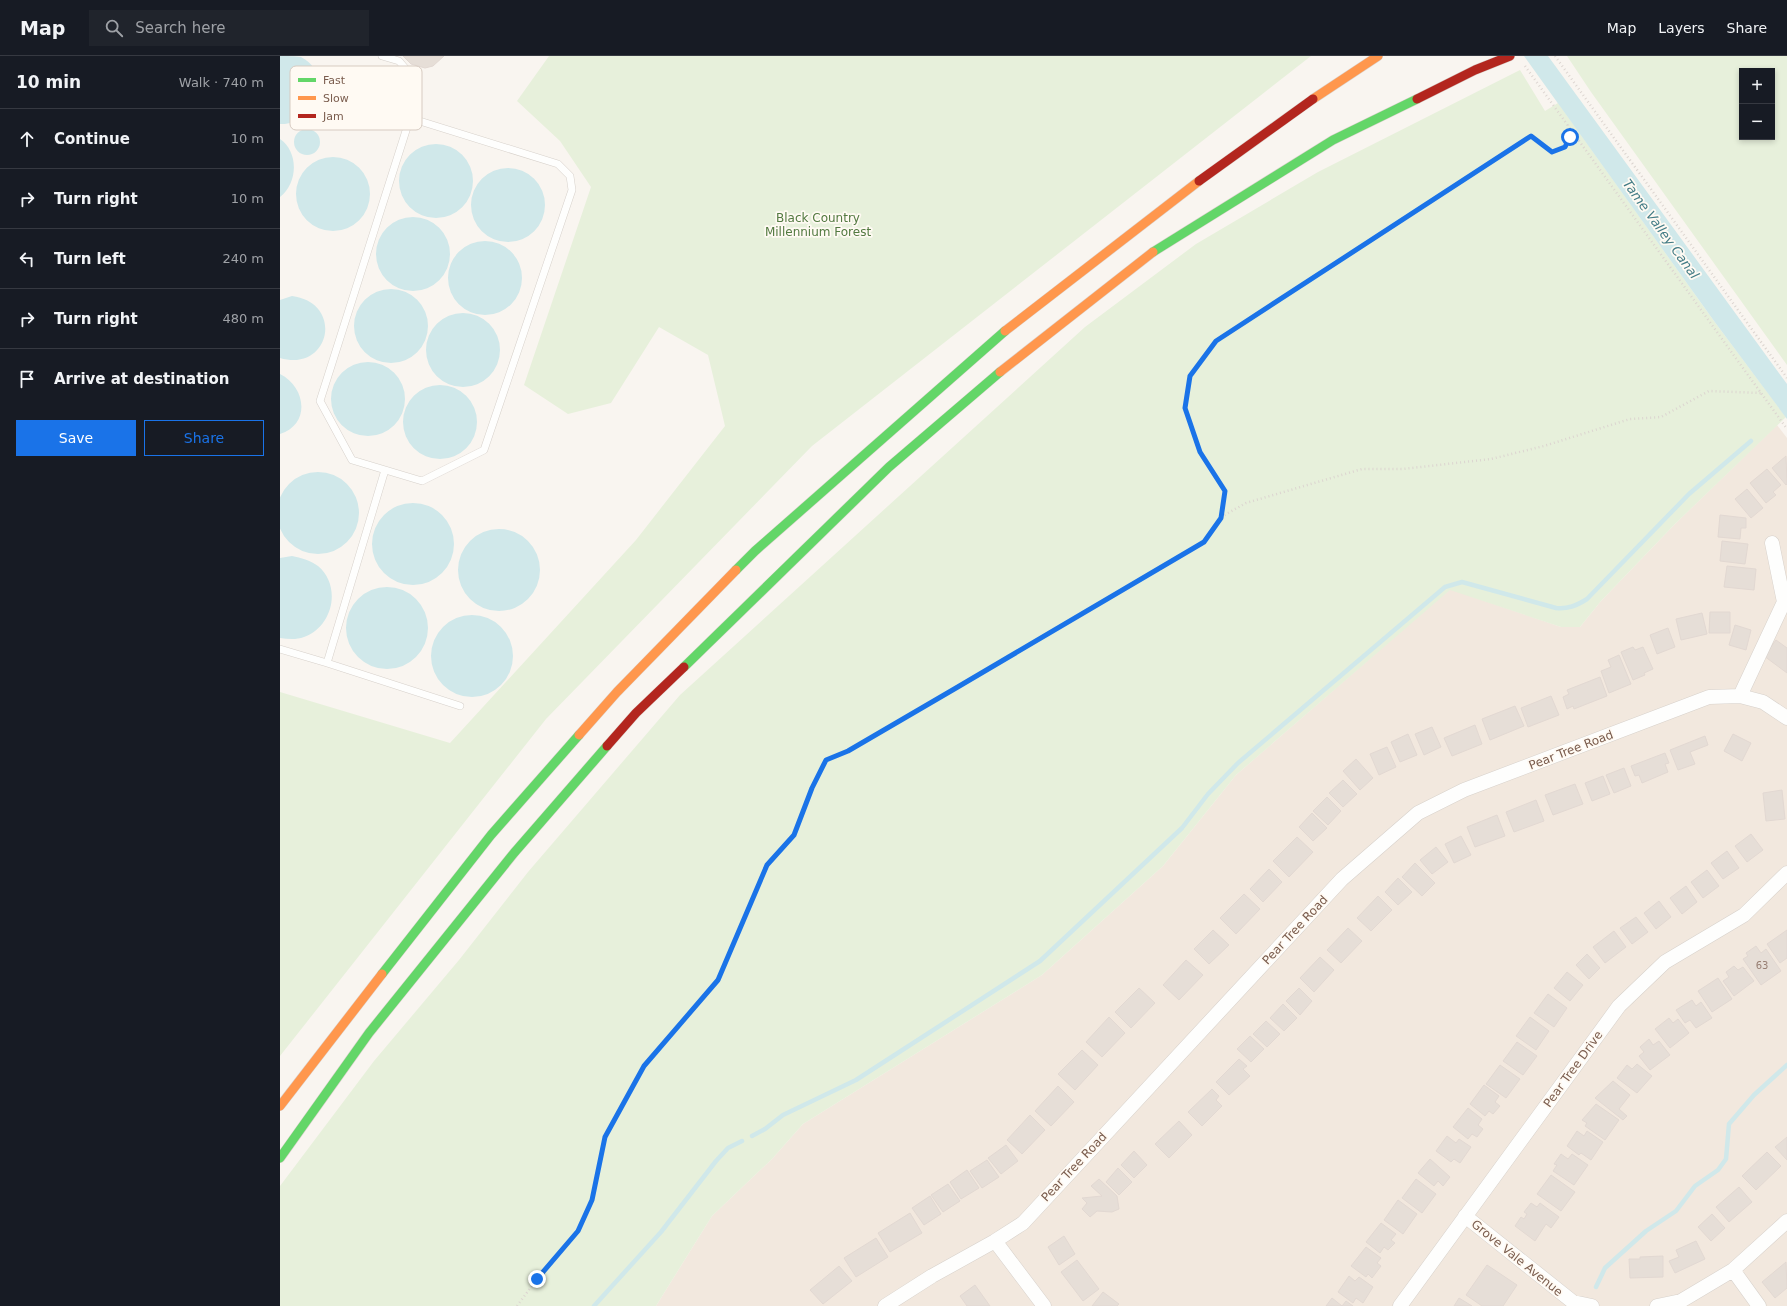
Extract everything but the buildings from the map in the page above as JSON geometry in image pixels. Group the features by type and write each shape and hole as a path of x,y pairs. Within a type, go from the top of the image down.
{"highway":[{"path":"280,1106 491,835 617,692 756,551 1009,327 1161,208 1309,101 1378,56"},
{"path":"282,1154 369,1033 514,853 636,713 889,466 1015,360 1162,245 1333,140 1475,70 1510,56"}],"street":[{"path":"1772,543 1786,603 1762,645 1740,696 1763,702 1787,718"},
{"name":"Pear Tree Road","path":"886,1306 932,1276 995,1241 1023,1223 1342,879 1418,813 1464,790 1709,698 1740,696"},
{"name":"Pear Tree Drive","path":"1400,1306 1619,1006 1665,962 1744,915 1787,873"},
{"name":"Grove Vale Avenue","path":"1465,1216 1573,1302 1592,1306"},
{"path":"1657,1306 1681,1301 1733,1270 1787,1222"},
{"path":"995,1241 1044,1306"},
{"path":"1733,1270 1759,1306"}],"lane":[{"path":"382,56 400,61 404,66"},
{"path":"406,130 320,401 352,460 422,481 484,450 572,190 570,176 558,164 422,122"},
{"path":"327,663 385,470"},
{"path":"280,649 460,706"}],"path":[{"path":"1555,56 1787,378"},
{"path":"1522,62 1787,429"},
{"path":"1221,518 1225,491 1200,452 1185,408 1190,376 1216,341 1531,136 1552,152 1565,147 1570,137 1568,125"},
{"path":"517,1306 537,1279 578,1231 592,1200 605,1137 644,1066 718,980 767,865 794,835 812,788 826,760 848,751 1204,542 1221,518 1246,503 1362,469 1403,469 1491,459 1544,446 1630,418 1661,417 1709,391 1761,393"}],"shaded area":[{"path":"1777,425 1787,438 1787,1306 656,1306 712,1216 772,1159 803,1124 1042,975 1163,866 1236,775 1450,589 1561,627 1580,627 1601,601 1675,524"}],"green space":[{"name":"Black Country Millennium Forest","path":"549,56 1311,56 812,446 546,719 280,1056 280,692 450,743 636,540 725,426 708,355 659,327 611,403 568,414 524,385 591,187 560,141 517,101"},
{"path":"1567,56 1787,56 1787,365 1591,92"},
{"path":"1520,70 1545,111 1558,103 1714,321 1786,417 1675,524 1601,601 1580,627 1561,627 1450,590 1236,775 1163,866 1042,975 803,1124 772,1159 712,1216 656,1306 280,1306 280,1186 374,1061 459,960 528,872 680,695 1085,327 1196,244 1318,172"}],"water":[{"path":"280,56 301,57 312,66 290,66 290,122 280,124"},
{"name":"Tame Valley Canal","path":"1524,56 1548,56 1787,384 1787,419 1714,321"},
{"path":"302,130 312,130 319,137 319,147 312,154 302,154 295,147 295,137"},
{"path":"280,139 291,152 294,168 290,184 280,197"},
{"path":"436,144 450,147 462,155 470,167 473,181 470,195 462,207 450,215 436,218 422,215 410,207 402,195 399,181 402,167 410,155 422,147"},
{"path":"333,157 347,160 359,168 367,180 370,194 367,208 359,220 347,228 333,231 319,228 307,220 299,208 296,194 299,180 307,168 319,160"},
{"path":"508,168 529,174 539,184 545,205 539,226 529,236 508,242 487,236 477,226 471,205 477,184 487,174"},
{"path":"413,217 427,220 439,228 447,240 450,254 447,268 439,280 427,288 413,291 399,288 387,280 379,268 376,254 379,240 387,228 399,220"},
{"path":"485,241 499,244 511,252 519,264 522,278 519,292 511,304 499,312 485,315 471,312 459,304 451,292 448,278 451,264 459,252 471,244"},
{"path":"391,289 405,292 417,300 425,312 428,326 425,340 417,352 405,360 391,363 377,360 365,352 357,340 354,326 357,312 365,300 377,292"},
{"path":"292,296 309,301 320,311 325,323 325,335 320,347 310,356 297,360 280,358 280,300"},
{"path":"463,313 477,316 489,324 497,336 500,350 497,364 489,376 477,384 463,387 449,384 437,376 429,364 426,350 429,336 437,324 449,316"},
{"path":"368,362 382,365 394,373 402,385 405,399 402,413 394,425 382,433 368,436 354,433 342,425 334,413 331,399 334,385 342,373 354,365"},
{"path":"280,374 289,380 295,387 300,396 301,405 297,422 290,429 280,434"},
{"path":"440,385 454,388 466,396 474,408 477,422 474,436 466,448 454,456 440,459 426,456 414,448 406,436 403,422 406,408 414,396 426,388"},
{"path":"318,472 334,475 347,484 356,497 359,513 356,529 347,542 334,551 318,554 302,551 289,542 280,529 277,513 280,497 289,484 302,475"},
{"path":"413,503 429,506 442,515 451,528 454,544 451,560 442,573 429,582 413,585 397,582 384,573 375,560 372,544 375,528 384,515 397,506"},
{"path":"499,529 515,532 528,541 537,554 540,570 537,586 528,599 515,608 499,611 483,608 470,599 461,586 458,570 461,554 470,541 483,532"},
{"path":"292,556 302,558 318,566 325,574 330,584 332,595 328,615 322,624 314,632 298,639 280,638 280,558"},
{"path":"387,587 403,590 416,599 425,612 428,628 425,644 416,657 403,666 387,669 371,666 358,657 349,644 346,628 349,612 358,599 371,590"},
{"path":"472,615 488,618 501,627 510,640 513,656 510,672 501,685 488,694 472,697 456,694 443,685 434,672 431,656 434,640 443,627 456,618"}],"waterway":[{"path":"752,1136 765,1129 783,1115 856,1080 1040,961 1182,828 1208,794 1238,763 1445,587 1462,582 1556,608 1579,604 1587,599 1689,494 1751,441"},
{"path":"1596,1287 1605,1268 1646,1231 1676,1211 1695,1186 1718,1170 1726,1159 1729,1124 1754,1095 1787,1065"},
{"path":"594,1306 661,1232 716,1161 728,1148 742,1141"}],"traffic: fast":[{"path":"1153,252 1333,140 1417,99"},
{"path":"736,570 755,551 1005,331"},
{"path":"684,667 889,467 1000,372"},
{"path":"382,974 491,835 579,735"},
{"path":"280,1158 369,1033 514,853 607,746"}],"traffic: slow":[{"path":"1313,99 1378,56"},
{"path":"1005,331 1199,181"},
{"path":"1000,372 1153,252"},
{"path":"579,735 617,692 736,570"},
{"path":"280,1106 382,974"}],"traffic: jam":[{"path":"1417,99 1475,70 1510,56"},
{"path":"1199,181 1313,99"},
{"path":"607,746 636,713 684,667"}],"route":[{"path":"537,1279 578,1231 592,1200 605,1137 644,1066 718,980 736,941 767,865 794,835 812,788 826,760 848,751 1204,542 1221,518 1225,491 1200,452 1185,408 1190,376 1216,341 1531,136 1552,152 1565,147 1570,137"}]}
